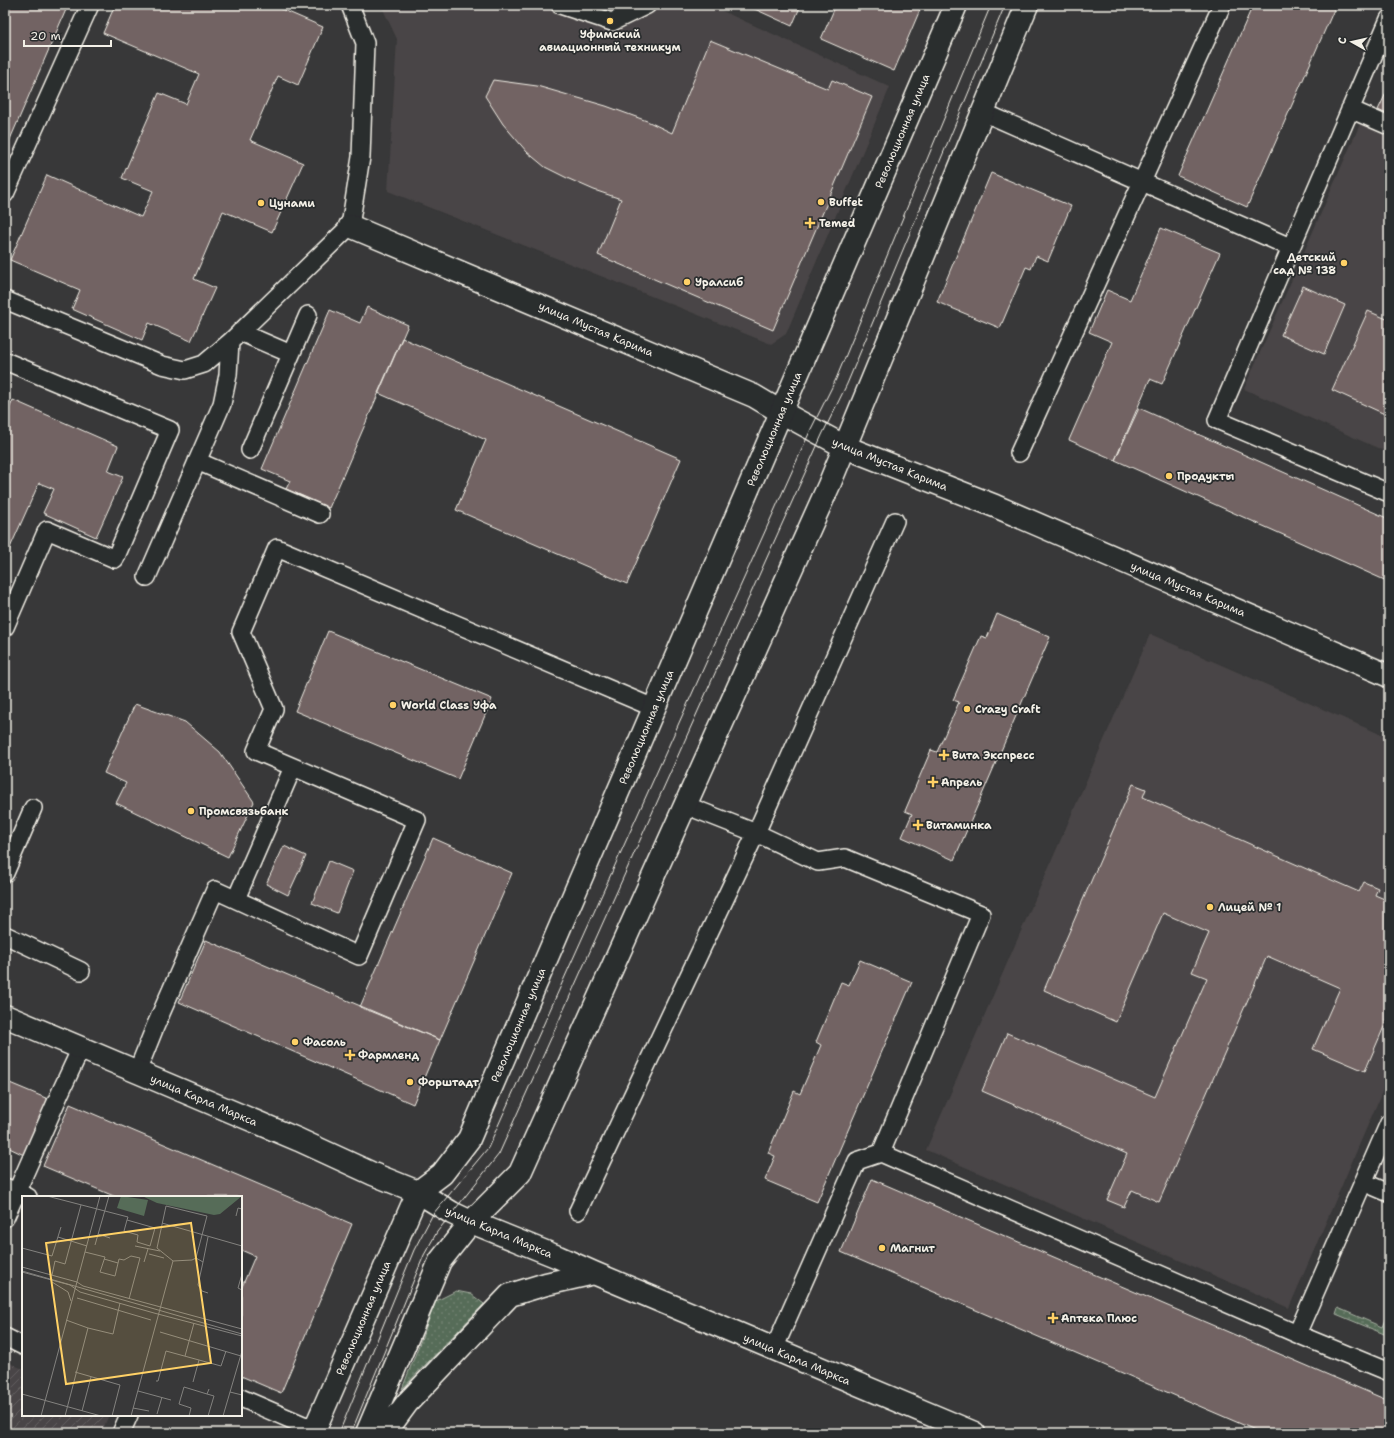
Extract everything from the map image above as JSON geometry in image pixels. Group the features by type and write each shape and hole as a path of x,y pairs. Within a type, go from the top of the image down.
{"street":[{"name":"Революционная улица","path":"314,1432 418,1192 442,1174 469,1139 956,5"},
{"path":"367,1433 440,1261 471,1222 520,1173 829,485 1027,5"},
{"name":"улица Мустая Карима","path":"350,226 754,396 845,447 995,506 1389,676"},
{"name":"улица Карла Маркса","path":"5,1016 418,1192 452,1213 471,1222 558,1257 974,1433"},
{"path":"385,1433 408,1403 510,1295 546,1284 594,1273"}],"lane":[{"path":"5,194 90,5"},
{"path":"5,300 162,365 185,370 204,364 235,337 350,226 361,158 365,43 350,5"},
{"path":"560,5 612,22 647,5"},
{"path":"1019,453 1222,5"},
{"path":"1389,19 1217,420 1389,493"},
{"path":"1350,109 1389,126"},
{"path":"983,112 1290,247"},
{"path":"250,450 308,316"},
{"path":"235,337 291,354"},
{"path":"147,577 222,404 235,337"},
{"path":"5,361 170,430 115,559 47,530 5,627"},
{"path":"197,461 320,514"},
{"path":"578,1211 756,833 894,521"},
{"path":"137,1072 215,890 359,956 417,820 256,751 274,709 241,632 277,548 654,708"},
{"path":"236,899 293,767"},
{"path":"685,805 756,833 818,862 845,858 981,914 881,1153"},
{"path":"5,873 33,808"},
{"path":"5,935 81,971"},
{"path":"5,1218 81,1048"},
{"path":"1297,1334 1389,1123"},
{"path":"774,1349 857,1161 881,1153 1297,1334 1389,1372"},
{"path":"1363,1182 1389,1193"},
{"path":"5,1337 22,1346"},
{"path":"242,1398 314,1432"},
{"path":"121,1433 129,1416"}],"shaded area":[{"path":"381,5 709,5 890,87 786,334 771,344 388,191 397,39"},
{"name":"Детский сад № 138","path":"1360,124 1389,137 1389,453 1244,389"},
{"name":"Лицей № 1","path":"1150,634 1389,738 1389,1076 1289,1308 926,1150"},
{"path":"5,1361 22,1369 22,1416 109,1416 101,1433 5,1433"}],"green space":[{"path":"456,1291 471,1294 484,1304 402,1389 436,1301"},
{"path":"1338,1308 1382,1327 1389,1310 1389,1336 1336,1314"}],"building":[{"path":"5,5 68,5 5,151"},
{"path":"115,5 272,5 323,27 298,85 278,76 250,140 303,163 272,232 223,211 194,279 215,288 191,341 149,323 142,340 72,309 80,290 10,260 47,175 141,217 153,191 122,178 159,93 186,104 199,74 103,33"},
{"path":"746,5 801,5 792,26"},
{"path":"836,5 865,5 870,7 871,5 922,5 894,71 821,39"},
{"path":"1253,5 1336,5 1247,207 1178,176"},
{"path":"710,40 828,89 832,80 872,97 773,330 598,255 621,199 594,190 545,167 527,152 503,124 485,96 493,80 537,86 606,106 647,121 672,133"},
{"path":"1389,87 1389,115 1378,110"},
{"path":"991,173 1071,206 1048,261 1036,256 1031,269 1026,267 1000,328 937,302"},
{"path":"1161,228 1220,253 1162,384 1150,379 1115,460 1069,440 1112,342 1089,332 1107,290 1130,300"},
{"path":"1389,259 1389,272 1384,270"},
{"path":"1303,286 1345,305 1324,354 1281,335"},
{"path":"367,307 408,325 329,508 286,489 290,481 262,469 330,310 360,323"},
{"path":"1368,311 1389,320 1389,416 1332,390"},
{"path":"402,338 681,459 627,584 456,510 486,440 378,393"},
{"path":"13,400 118,446 108,471 123,477 96,537 43,513 54,489 39,483 5,559 5,418"},
{"path":"1139,408 1389,519 1389,582 1115,460"},
{"path":"997,614 1050,637 954,860 902,837 912,814 905,811 931,750 937,752 959,702 953,700 981,636 987,638"},
{"name":"World Class Уфа","path":"328,631 492,699 458,779 295,711"},
{"path":"135,704 185,722 220,752 254,802 228,857 116,803 126,783 104,773"},
{"path":"1133,784 1146,789 1143,797 1359,892 1364,882 1378,888 1375,895 1389,901 1389,1015 1365,1071 1313,1049 1340,988 1267,956 1159,1202 1132,1190 1124,1207 1107,1200 1127,1154 982,1091 1007,1033 1155,1097 1207,978 1192,972 1209,933 1163,913 1116,1022 1044,990"},
{"path":"433,838 512,873 440,1040 360,1007"},
{"path":"284,846 306,856 288,895 266,884"},
{"path":"329,861 353,871 337,913 312,903"},
{"path":"206,940 440,1040 413,1104 179,1002"},
{"path":"860,960 912,982 817,1202 765,1180 775,1156 768,1153 794,1091 800,1094 821,1045 816,1042 841,982 849,985"},
{"path":"5,1081 48,1099 24,1155 5,1146"},
{"path":"70,1104 352,1224 281,1393 242,1376 242,1287 255,1256 242,1250 242,1196 114,1196 43,1166"},
{"path":"872,1179 1389,1401 1389,1433 1262,1433 841,1252"}],"tram line":[{"path":"339,1433 414,1250 433,1214 488,1148 811,429 836,379 991,5"},
{"path":"351,1433 424,1255 437,1232 499,1154 822,435 847,384 1005,5"}],"place":[{"name":"Уфимский авиационный техникум","path":"610,21"},
{"name":"Buffet","path":"821,202"},
{"name":"Цунами","path":"261,203"},
{"name":"Temed","path":"810,223"},
{"name":"Детский сад № 138","path":"1344,263"},
{"name":"Уралсиб","path":"687,282"},
{"name":"Продукты","path":"1169,476"},
{"name":"World Class Уфа","path":"393,705"},
{"name":"Crazy Craft","path":"967,709"},
{"name":"Вита Экспресс","path":"944,755"},
{"name":"Апрель","path":"933,782"},
{"name":"Промсвязьбанк","path":"191,811"},
{"name":"Витаминка","path":"918,825"},
{"name":"Лицей № 1","path":"1210,907"},
{"name":"Фасоль","path":"295,1042"},
{"name":"Фармленд","path":"350,1055"},
{"name":"Форштадт","path":"410,1082"},
{"name":"Магнит","path":"882,1248"},
{"name":"Аптека Плюс","path":"1053,1318"}]}
